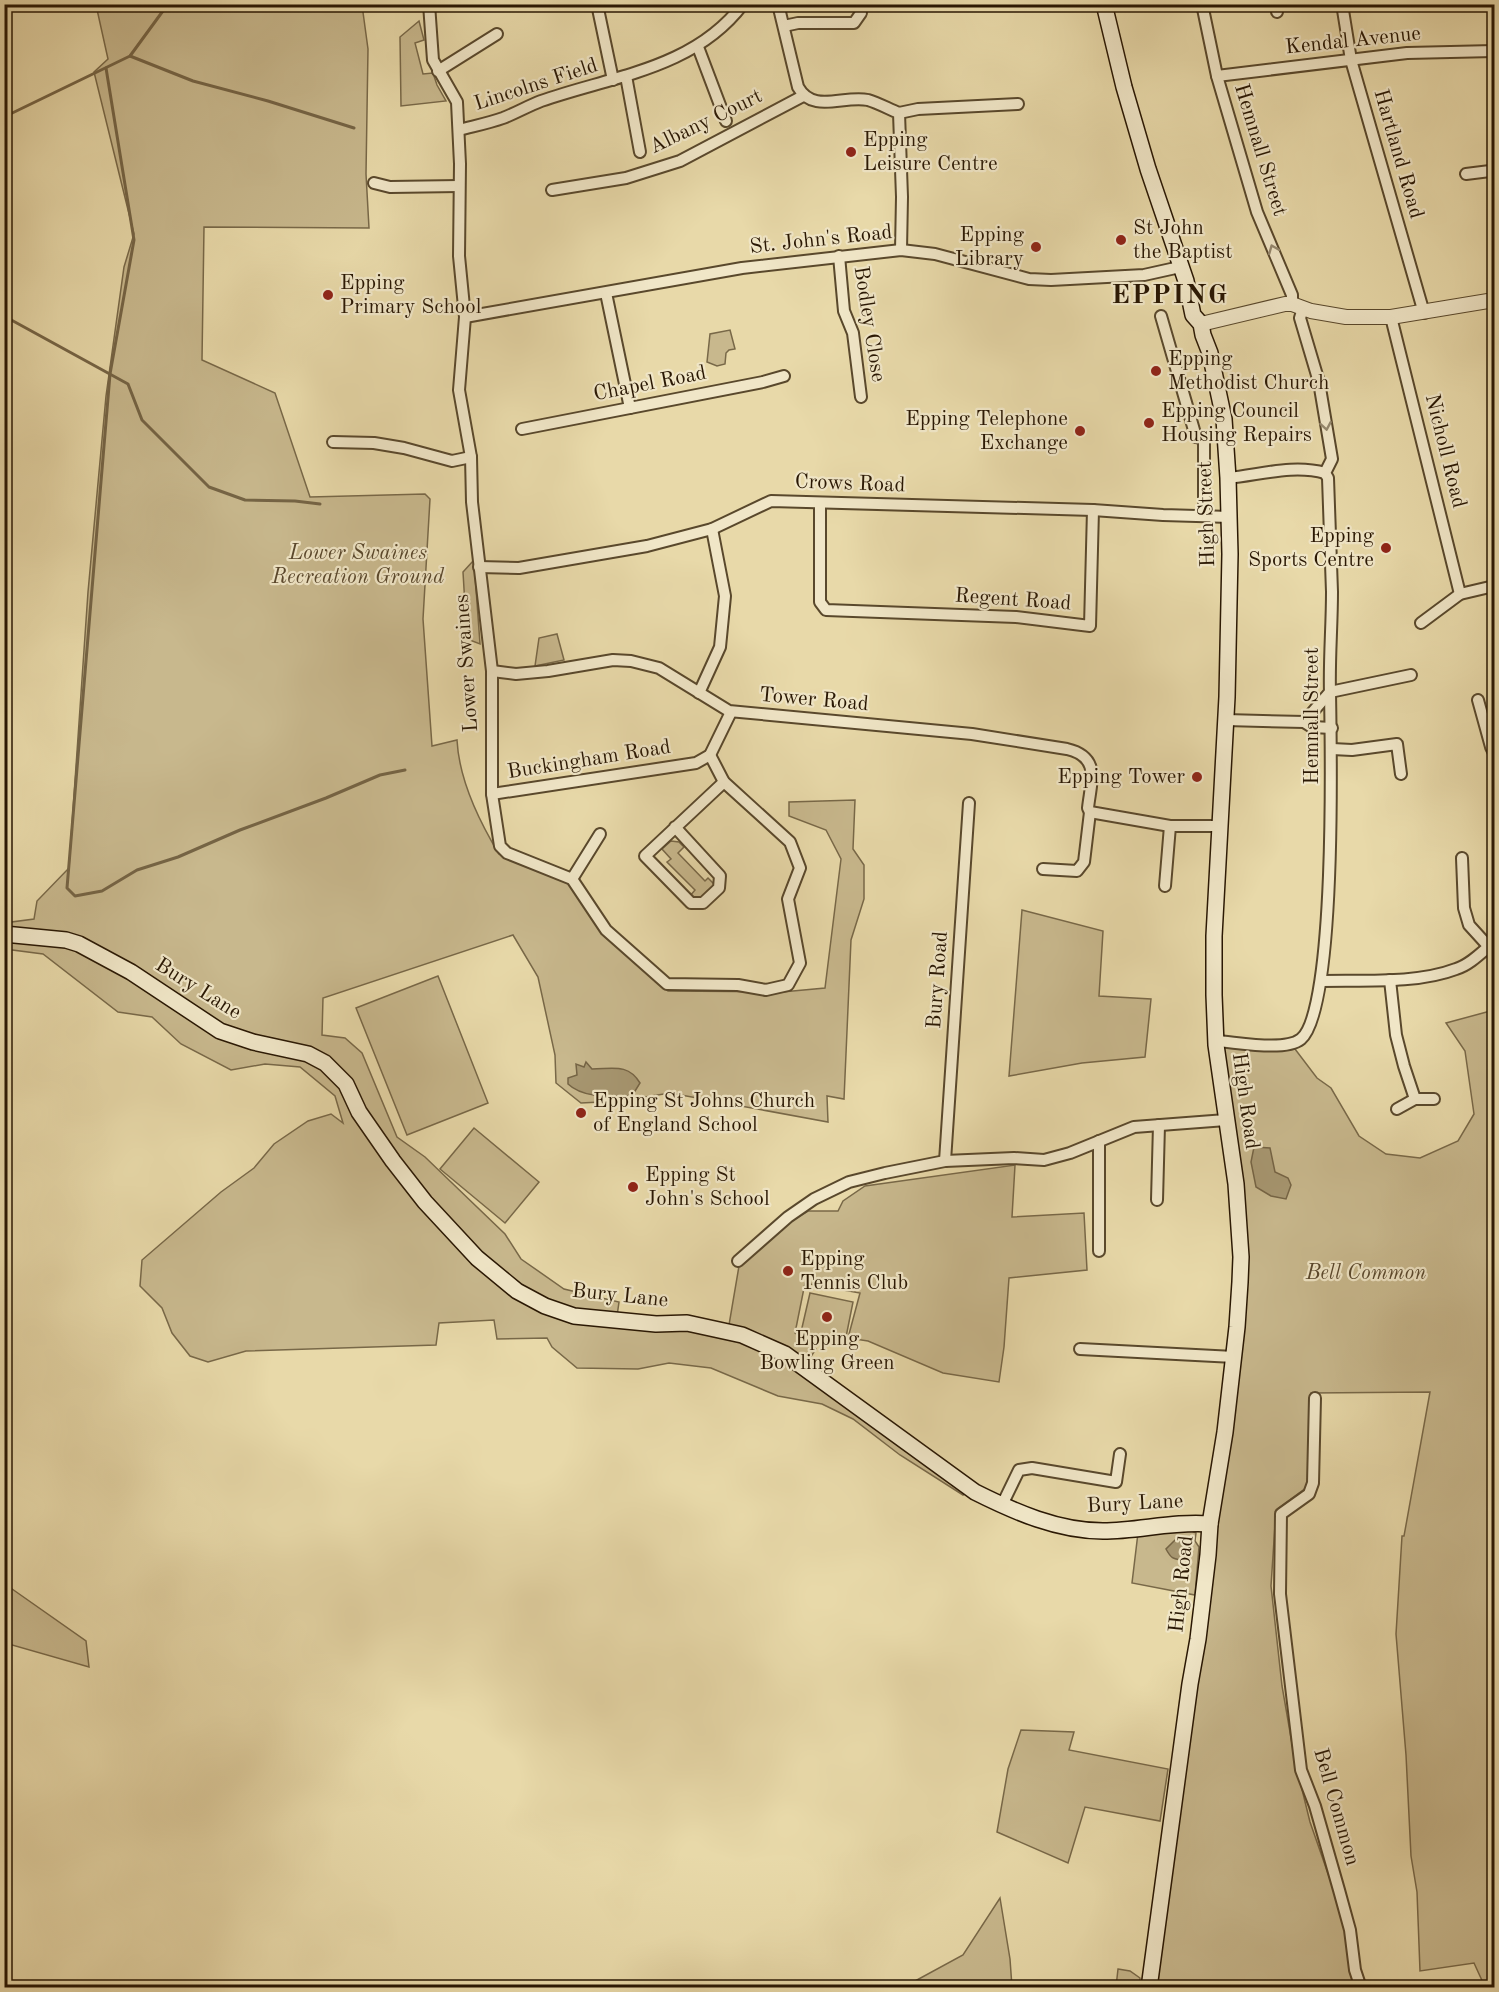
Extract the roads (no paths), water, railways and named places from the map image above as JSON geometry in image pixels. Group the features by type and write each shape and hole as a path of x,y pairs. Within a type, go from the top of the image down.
{"main road":[{"name":"High Street","path":"1104,4 1130,109 1186,281 1193,315 1201,324 1210,353 1224,419 1230,517 1226,720 1214,936 1216,1041"},
{"name":"Bury Lane","path":"4,934 66,940 79,944 131,972 220,1031 253,1042 308,1054 325,1063 346,1084 359,1112 425,1202 477,1258 517,1291 545,1306 574,1316 656,1324 687,1323 742,1335 785,1354 961,1482 1002,1505 1056,1525 1090,1530 1175,1523 1210,1524"},
{"name":"High Road","path":"1149,1988 1198,1639 1210,1524 1224,1443 1234,1357 1241,1257 1236,1184 1216,1041"}],"street":[{"name":"Lower Swaines","path":"429,4 431,52 438,71 457,102 459,263 465,317 459,390 471,457 472,502 492,671 492,794"},
{"path":"597,4 613,80"},
{"name":"Lincolns Field","path":"459,130 504,118 540,102 663,63 698,47 729,22 743,4"},
{"path":"778,4 798,87 803,96 812,102 867,100 899,113 918,109 1018,104"},
{"name":"Hemnall Street","path":"1202,4 1216,76 1257,212 1297,306 1318,382 1332,459 1325,472 1328,478 1332,594 1330,692 1332,823 1321,981 1308,1032 1296,1042 1286,1045 1270,1045 1216,1041"},
{"name":"Hartland Road","path":"1342,4 1351,60 1424,313"},
{"path":"784,26 798,23 854,23 861,13"},
{"path":"438,71 497,33"},
{"path":"698,47 726,121"},
{"name":"Kendal Avenue","path":"1216,76 1407,53 1494,51"},
{"name":"Lincolns Field","path":"626,76 640,152"},
{"name":"Albany Court","path":"552,190 626,178 680,161 803,96"},
{"path":"899,113 901,250"},
{"path":"1467,174 1490,171 1494,168"},
{"path":"374,183 390,187 459,186"},
{"name":"St. John's Road","path":"465,317 742,268 901,250 934,254 1029,279 1144,275 1180,267"},
{"name":"Bodley Close","path":"839,256 844,311 853,333 861,397"},
{"path":"606,293 630,408"},
{"path":"1201,324 1269,306 1297,306 1346,317 1391,317 1494,300"},
{"path":"1161,316 1196,437 1204,439 1204,515"},
{"name":"Nicholl Road","path":"1391,317 1460,594"},
{"name":"Chapel Road","path":"522,429 784,376"},
{"path":"333,442 375,443 452,461 471,457"},
{"path":"1228,478 1280,470 1325,472"},
{"name":"Crows Road","path":"479,567 519,568 647,546 711,529 771,501 1093,510 1230,517"},
{"name":"Regent Road","path":"820,503 820,602 826,610 1016,617 1090,626 1093,510"},
{"path":"699,693 720,647 725,596 711,529"},
{"path":"1421,623 1460,594 1494,586"},
{"name":"Tower Road","path":"492,671 516,674 622,660 659,668 731,711 972,734 1079,752 1088,760 1092,771 1084,862 1077,871 1043,869"},
{"path":"1304,722 1330,692 1411,675"},
{"path":"1478,700 1494,753"},
{"path":"600,834 572,879 606,930 668,984 738,985 766,990 788,985 800,963 788,899 800,868 790,842 724,782 710,755 731,711"},
{"path":"1226,720 1304,722 1312,728 1332,728"},
{"path":"1332,749 1352,750 1397,744 1401,774"},
{"name":"Buckingham Road","path":"572,879 507,853 500,846 492,794 696,763 710,755"},
{"path":"675,827 720,876 719,888 704,903 691,903 645,856 675,827 724,782"},
{"name":"Bury Road","path":"945,1161 969,802"},
{"path":"1090,812 1170,826 1219,826"},
{"path":"1165,886 1170,826"},
{"path":"1321,981 1390,980 1435,975 1459,969 1492,945 1469,925 1464,908 1462,858"},
{"path":"1390,980 1396,1035 1415,1099"},
{"path":"1397,1109 1415,1099 1434,1099"},
{"path":"738,1262 768,1233 814,1199 849,1182 945,1161 1014,1158 1044,1160 1070,1153 1134,1127 1226,1120"},
{"path":"1157,1200 1159,1125"},
{"path":"1099,1142 1099,1251"},
{"path":"1080,1349 1234,1357"},
{"name":"Bell Common","path":"1315,1398 1313,1483 1309,1494 1281,1514 1280,1594 1301,1770 1315,1806 1339,1890 1350,1930 1355,1970 1361,1988"},
{"path":"1002,1505 1019,1470 1032,1468 1116,1482 1120,1454"}],"waterway":[{"path":"4,117 130,56 168,4"},
{"path":"130,56 193,81 268,101 354,128"},
{"path":"106,68 134,240 110,374 67,888 75,896 102,891 137,870 178,857 380,775 405,770"},
{"path":"4,316 128,384 142,420 209,487 245,500 320,504"}],"place":[{"name":"Epping Leisure Centre","path":"851,152"},
{"name":"St John the Baptist","path":"1121,240"},
{"name":"Epping Library","path":"1036,247"},
{"name":"Epping Primary School","path":"328,295"},
{"name":"Epping Methodist Church","path":"1156,371"},
{"name":"Epping Council Housing Repairs","path":"1149,423"},
{"name":"Epping Telephone Exchange","path":"1080,431"},
{"name":"Epping Sports Centre","path":"1386,548"},
{"name":"Epping Tower","path":"1197,777"},
{"name":"Epping St Johns Church of England School","path":"581,1113"},
{"name":"Epping St John's School","path":"633,1187"},
{"name":"Epping Tennis Club","path":"788,1271"},
{"name":"Epping Bowling Green","path":"827,1317"}],"district":[{"name":"EPPING","path":"1170,295"}],"park label":[{"name":"Lower Swaines Recreation Ground","path":"358,565"}]}
